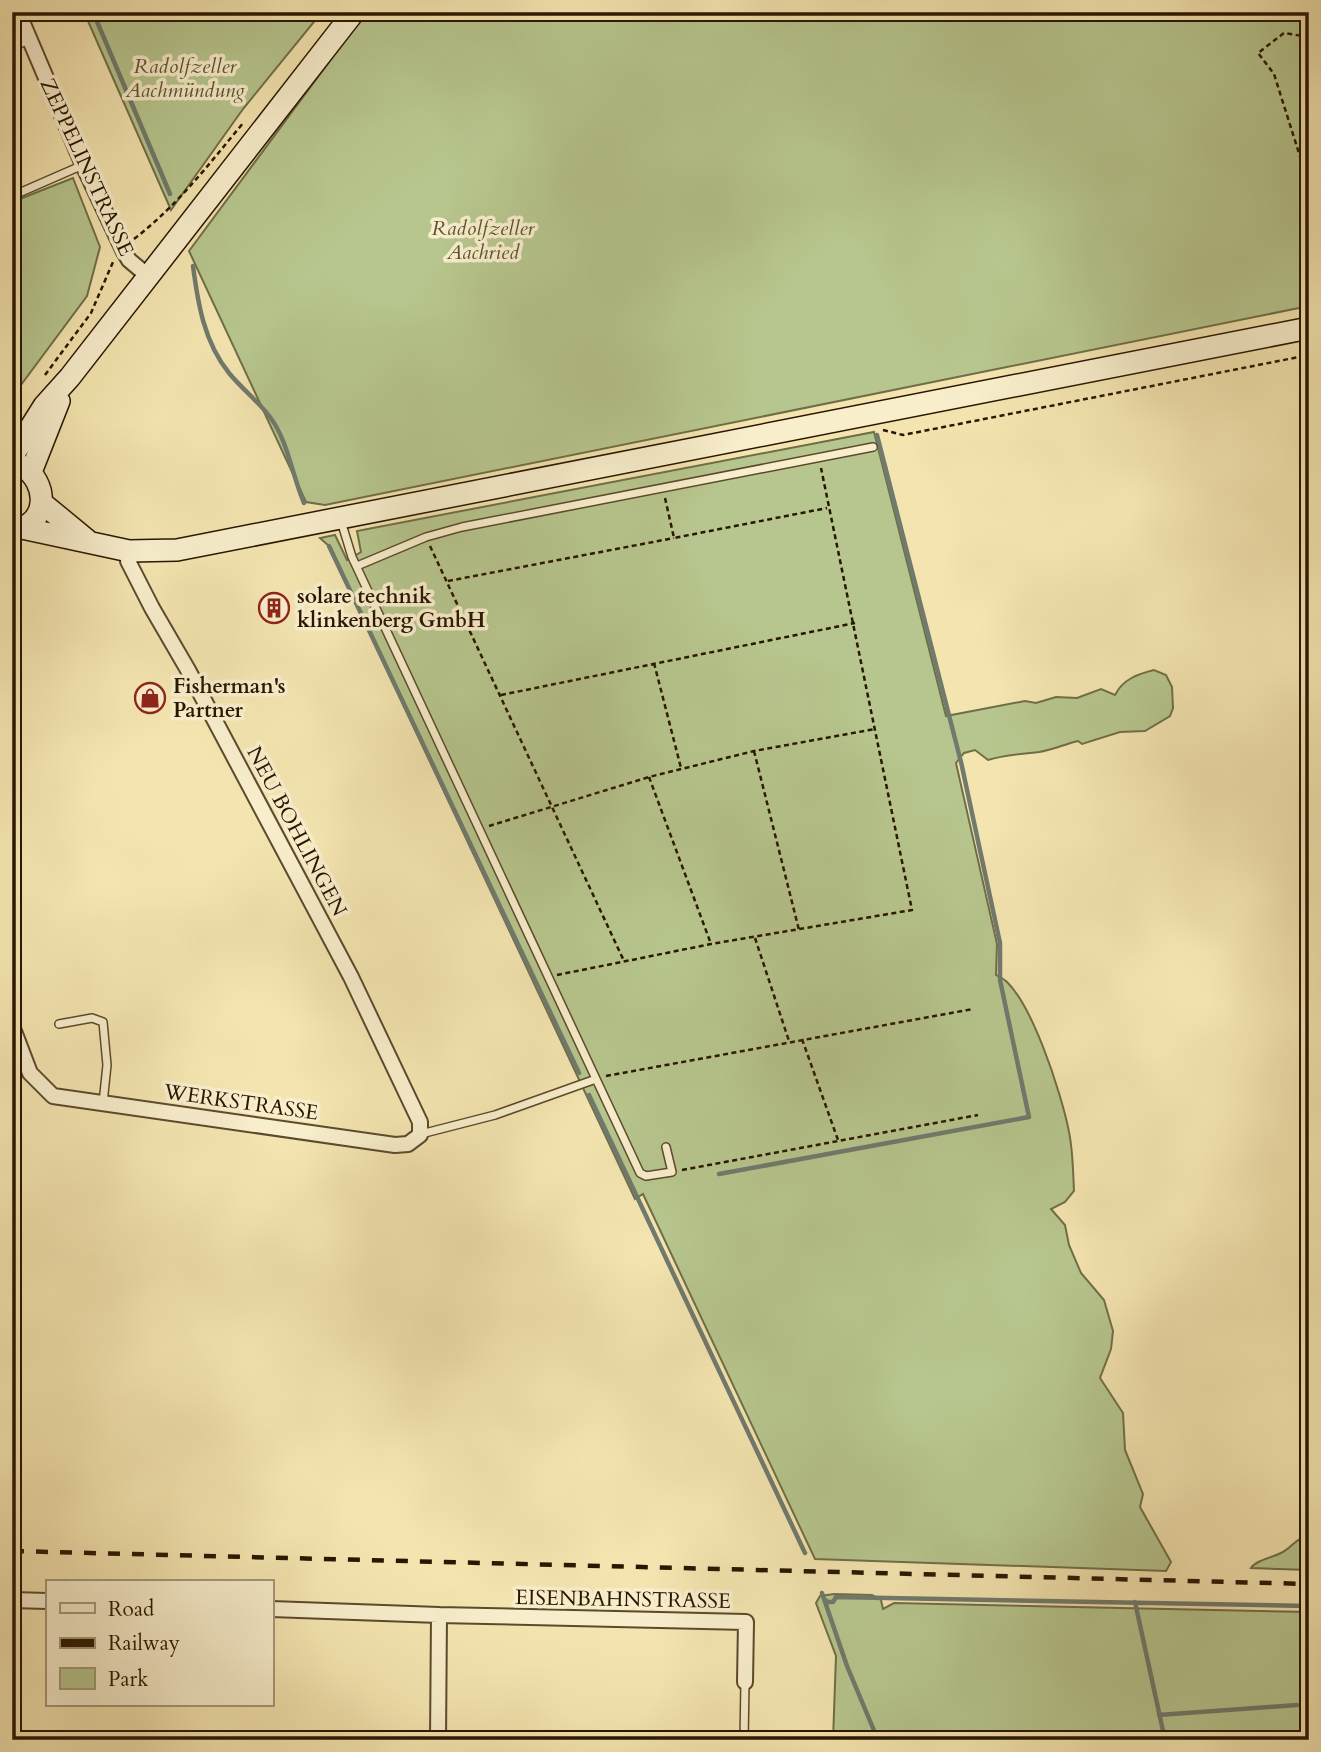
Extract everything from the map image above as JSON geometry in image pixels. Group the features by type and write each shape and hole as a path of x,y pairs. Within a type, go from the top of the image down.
{"main road":[{"path":"148,276 354,12"},
{"name":"ZEPPELINSTRASSE","path":"70,377 148,276"},
{"path":"17,529 129,551 177,550 1309,328"},
{"path":"12,457 44,406 70,377"},
{"path":"17,529 37,514 42,503 38,482 22,468 70,377"},
{"path":"42,503 92,543"}],"street":[{"name":"ZEPPELINSTRASSE","path":"18,12 122,250 129,261 148,276"},
{"name":"NEU BOHLINGEN","path":"129,551 128,561 152,608 188,670 351,977 420,1122 420,1135"},
{"name":"WERKSTRASSE","path":"12,1026 30,1073 53,1096 395,1145 408,1144 420,1135"},
{"path":"12,1600 46,1601"},
{"name":"EISENBAHNSTRASSE","path":"273,1609 746,1622 745,1682"},
{"path":"438,1740 439,1615"}],"lane":[{"path":"12,47 29,40"},
{"path":"12,195 83,165"},
{"path":"357,566 426,537 873,447"},
{"path":"341,517 357,566 640,1173 646,1176 671,1172 666,1147"},
{"path":"59,1024 92,1018 103,1022 107,1065 103,1103"},
{"path":"420,1135 495,1115 596,1079"},
{"path":"744,1740 745,1682"}],"path":[{"path":"1309,37 1284,33 1258,53 1274,74 1309,185"},
{"path":"43,379 91,313 111,264 122,250 182,198 244,121"},
{"path":"550,978 711,944 912,909 819,458"},
{"path":"663,488 674,538"},
{"path":"448,581 828,508"},
{"path":"426,537 551,810 624,961"},
{"path":"500,695 855,623"},
{"path":"654,663 681,769"},
{"path":"480,830 551,810 649,777 754,751 876,729"},
{"path":"754,751 799,930"},
{"path":"649,777 711,944"},
{"path":"755,938 789,1041"},
{"path":"596,1079 789,1041 973,1009"},
{"path":"802,1039 838,1140"},
{"path":"671,1172 978,1115"}],"green space":[{"name":"Radolfzeller Aachmündung","path":"84,12 322,12 243,109 171,210"},
{"name":"Radolfzeller Aachried","path":"366,12 1309,12 1309,306 325,505 306,502 189,251"},
{"path":"73,178 100,247 87,296 12,397 12,202"},
{"path":"874,432 946,716 1025,701 1036,703 1056,697 1077,698 1101,689 1115,695 1127,681 1154,670 1166,675 1172,687 1173,708 1170,716 1145,731 1120,732 1082,744 1078,741 1044,751 988,760 975,750 964,753 956,763 997,944 996,975 1008,983 1032,1020 1052,1070 1069,1132 1074,1191 1065,1202 1051,1209 1065,1225 1069,1245 1081,1273 1104,1300 1113,1331 1111,1349 1100,1378 1123,1413 1125,1450 1143,1494 1140,1507 1171,1562 1166,1571 815,1559 643,1194 635,1199 329,546 320,538 335,535 347,560 361,552 357,531"},
{"path":"1309,1536 1309,1570 1251,1568 1256,1563 1281,1553 1300,1539"},
{"path":"872,1595 881,1600 883,1609 894,1603 1309,1612 1309,1740 833,1740 836,1656 816,1603 820,1596"}],"waterway":[{"path":"93,12 170,194"},
{"path":"193,266 200,308 214,349 229,373 276,426 286,447 304,503"},
{"path":"719,1174 1029,1117 1000,980 1000,943 961,762 877,435"},
{"path":"329,546 579,1073"},
{"path":"589,1095 805,1553"},
{"path":"822,1593 847,1666 878,1740"},
{"path":"824,1599 828,1602 833,1602 836,1597 1309,1606"},
{"path":"1135,1602 1165,1740"},
{"path":"1159,1715 1297,1705"}],"railway":[{"path":"12,1551 1309,1584"}],"place":[{"name":"solare technik klinkenberg GmbH","path":"274,608"},
{"name":"Fisherman's Partner","path":"150,698"}]}
